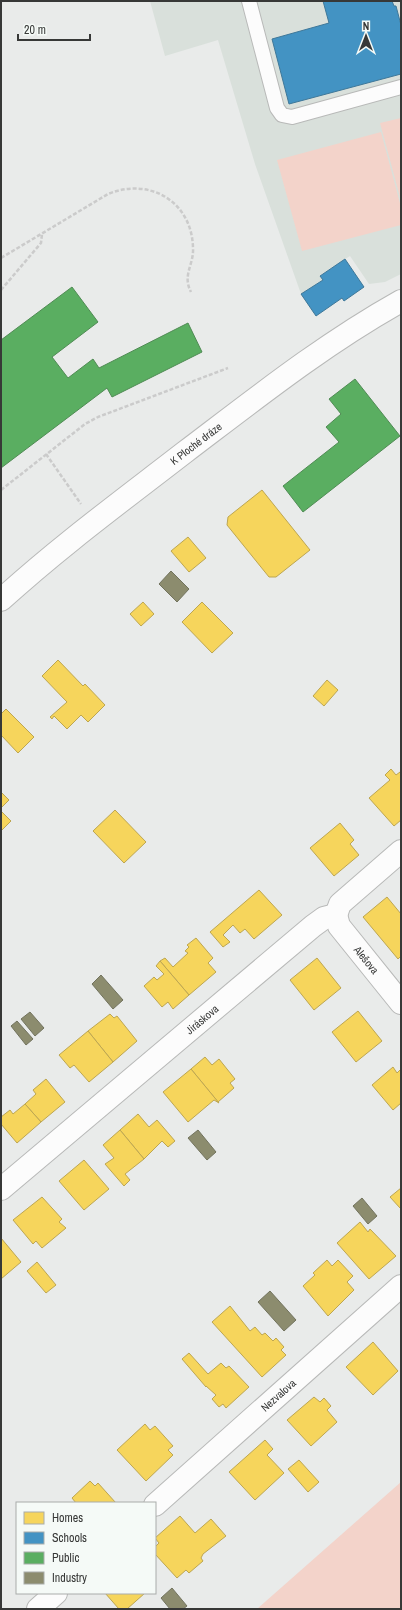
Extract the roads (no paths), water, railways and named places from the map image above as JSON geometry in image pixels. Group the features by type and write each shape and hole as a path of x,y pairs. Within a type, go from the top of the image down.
{"street":[{"name":"K Ploché dráze","path":"1,600 57,551 95,521 314,356 401,301"},
{"path":"336,915 340,904 401,851"},
{"name":"Alešova","path":"336,915 339,926 401,1003"},
{"name":"Jiráskova","path":"1,1189 313,926 324,918 336,915"},
{"name":"Nezvalova","path":"156,1503 401,1286"},
{"path":"38,1609 55,1594"}],"lane":[{"path":"249,1 277,108 282,115 292,116 401,87"}]}
